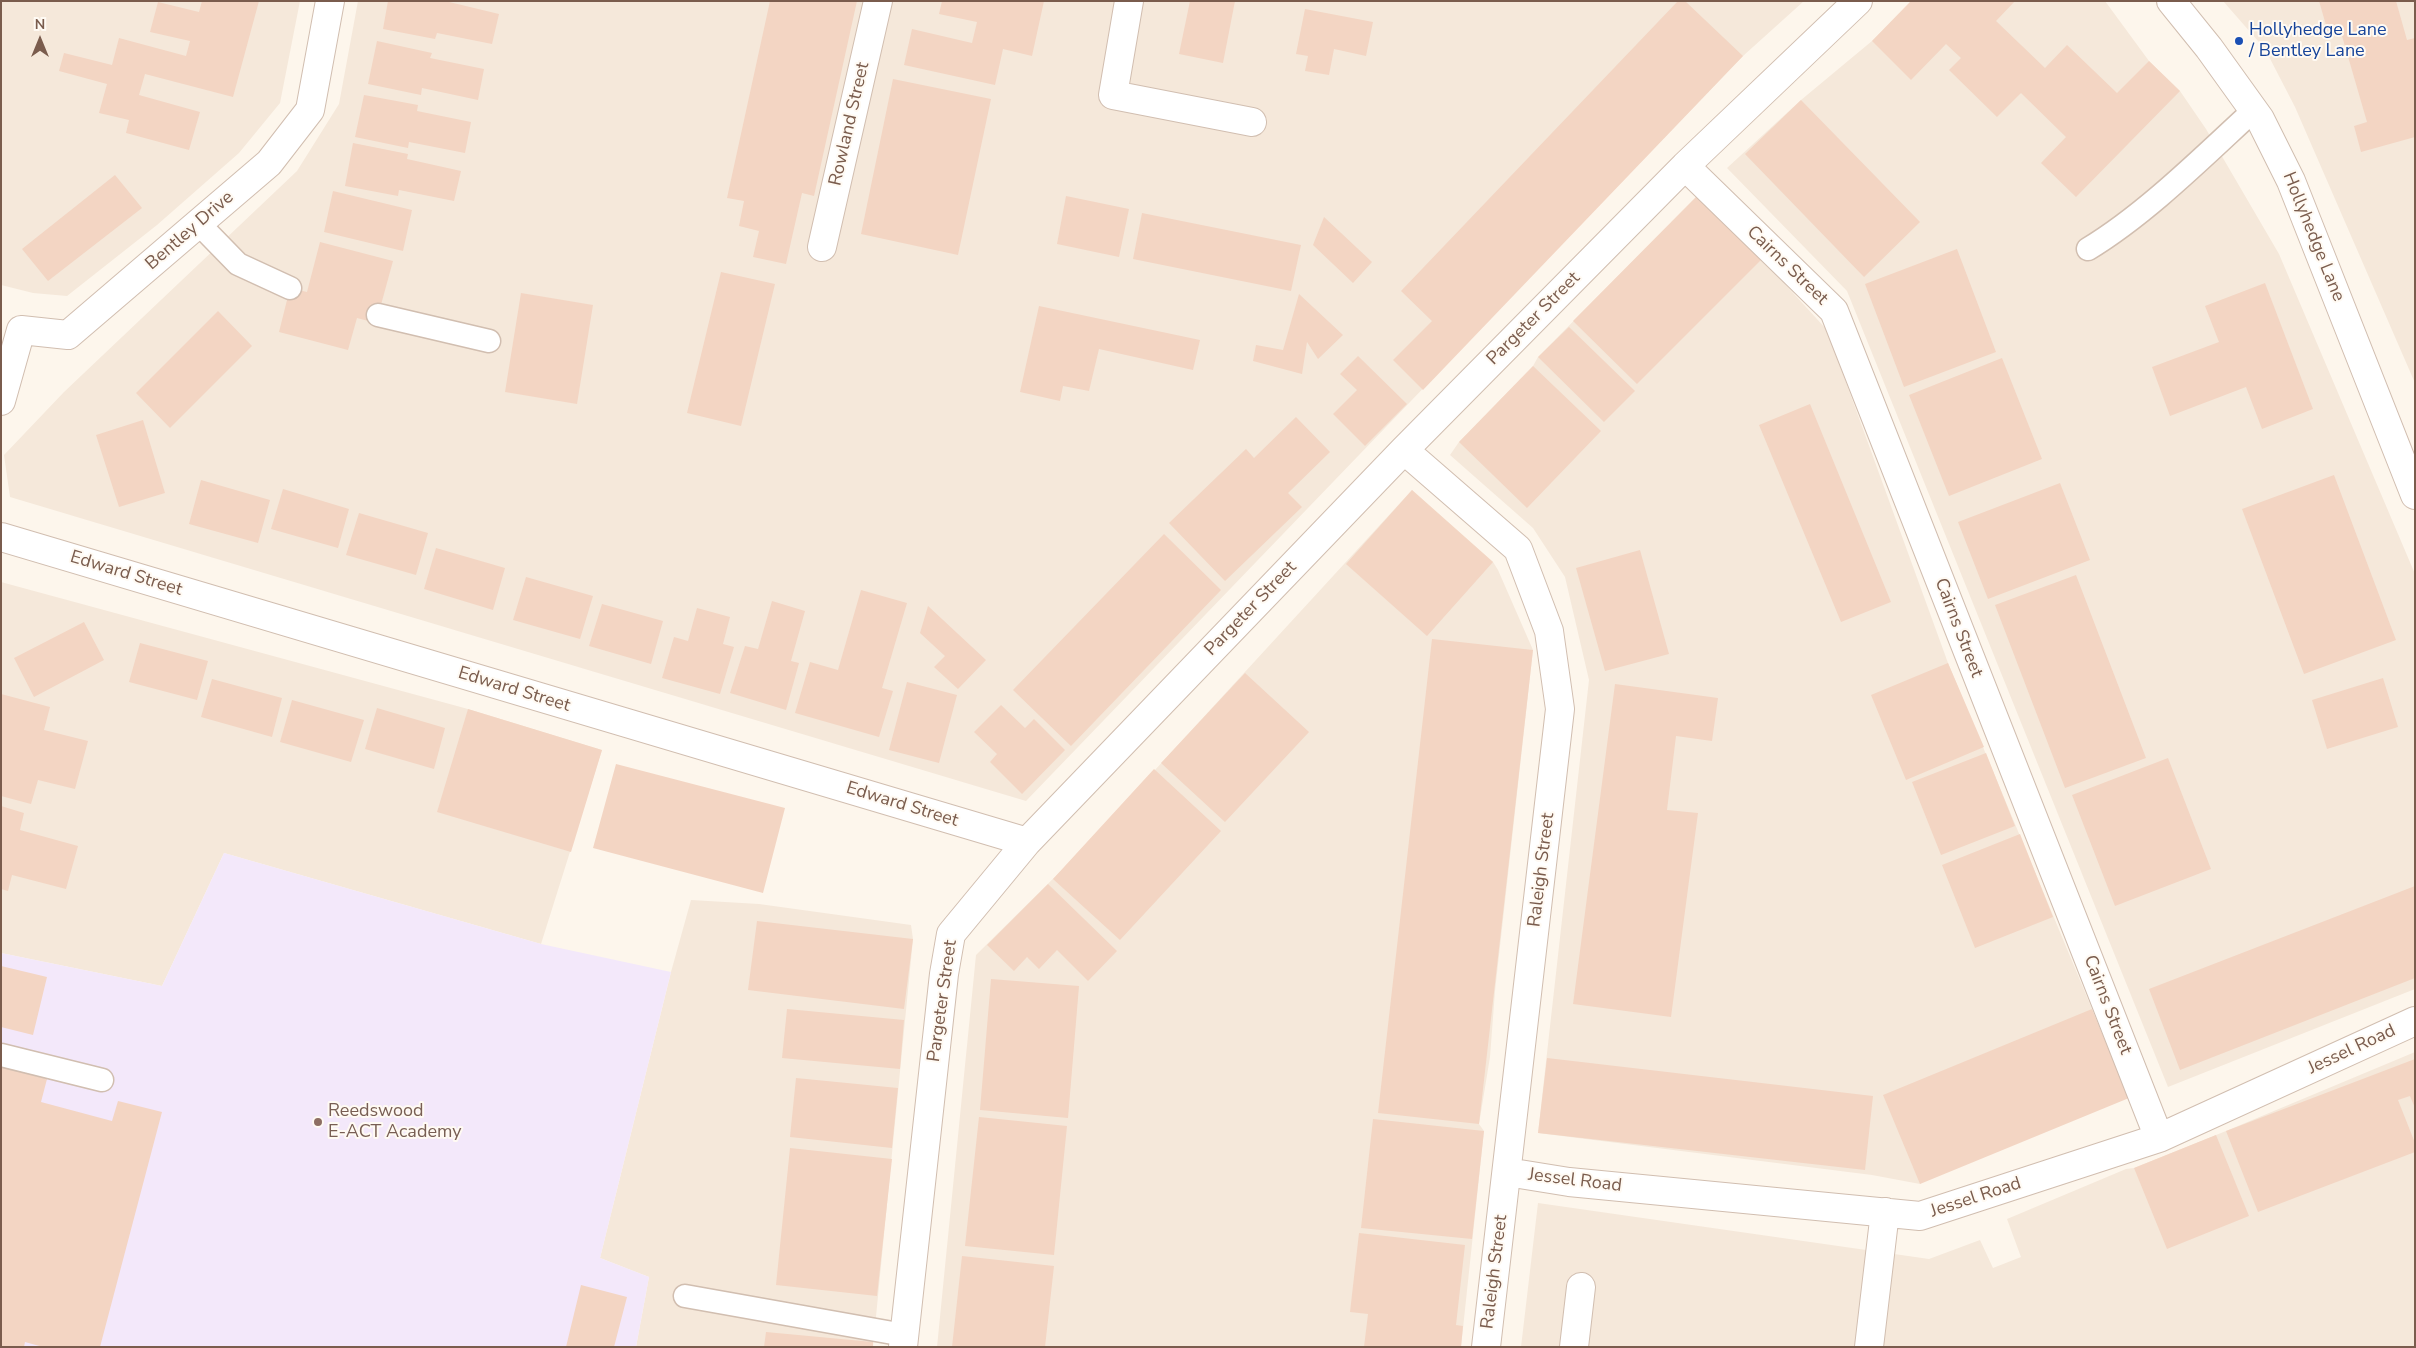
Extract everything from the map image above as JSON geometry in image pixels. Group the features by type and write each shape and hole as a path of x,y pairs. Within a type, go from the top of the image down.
{"street":[{"name":"Bentley Drive","path":"1,401 11,328 68,335 269,162 310,110 330,1"},
{"name":"Rowland Street","path":"822,247 878,1"},
{"path":"1129,1 1113,95 1252,122"},
{"name":"Pargeter Street","path":"903,1341 950,934 1027,842 1404,450 1685,166 1858,1"},
{"name":"Hollyhedge Lane","path":"2171,1 2210,48 2254,110 2291,181 2415,494"},
{"name":"Cairns Street","path":"1685,166 1834,312 2159,1138"},
{"name":"Raleigh Street","path":"1404,450 1518,549 1549,631 1560,708 1486,1347"},
{"name":"Edward Street","path":"1,537 1027,842"},
{"name":"Jessel Road","path":"1507,1172 1569,1182 1920,1216 2159,1138 2415,1021"},
{"path":"1869,1347 1885,1212"},
{"path":"1574,1347 1581,1287"}],"lane":[{"path":"2088,249 2108,237 2190,168 2254,110"},
{"path":"199,224 238,264 290,288"},
{"path":"378,315 489,341"},
{"path":"1,1054 102,1080"},
{"path":"685,1296 903,1341"}],"shaded area":[{"path":"1,1 300,1 280,103 239,153 157,225 67,296 33,293 1,285"},
{"path":"358,1 1804,1 1743,56 1026,801 10,497 4,455 64,392 297,171 339,104"},
{"path":"1911,1 2105,1 2149,61 2180,91 2206,129 2279,254 2415,574 2415,989 2168,1087 1847,291 1727,168 1801,100 1872,41"},
{"path":"2223,1 2415,1 2415,383 2295,107 2265,49"},
{"path":"1698,195 1762,259 1827,330 1948,663 2092,1009 1920,1184 1872,1175 1538,1133 1589,680 1565,577 1533,528 1450,455 1459,442 1533,366 1538,357"},
{"path":"1412,490 1493,562 1533,650 1495,991 1490,1057 1479,1124 1484,1131 1461,1347 937,1347 976,955 1076,856"},
{"path":"1,582 468,709 602,750 541,944 224,853 162,986 1,953"},
{"name":"Reedswood E-ACT Academy","path":"224,853 541,944 671,972 600,1258 649,1277 636,1347 1,1347 1,953 162,986"},
{"path":"691,900 759,904 911,925 913,939 873,1347 636,1347 649,1277 600,1258 671,972"},
{"path":"2415,1052 2415,1347 1521,1347 1538,1203 1929,1259 1980,1240 1993,1268 2021,1257 2007,1219 2126,1169 2134,1168 2226,1131"}],"building":[{"path":"202,1 259,1 233,97 145,74 139,95 200,112 189,150 126,133 129,120 99,113 107,84 59,71 64,53 112,65 119,38 186,56 190,41 150,32 158,2 199,12"},
{"path":"388,1 445,1 499,14 492,44 437,33 435,39 383,29"},
{"path":"770,1 857,1 814,196 802,193 786,264 753,257 759,231 739,226 744,201 727,198"},
{"path":"942,1 1044,1 1032,56 1003,49 995,85 904,65 912,29 972,43 977,22 939,14"},
{"path":"1190,1 1235,1 1223,63 1179,54"},
{"path":"1678,1 1685,1 1743,56 1423,390 1393,360 1432,321 1401,291"},
{"path":"1911,1 2015,1 1996,21 2045,68 2067,45 2117,93 2149,61 2180,91 2076,197 2041,163 2066,137 2021,93 1997,117 1949,70 1961,58 1946,44 1911,80 1872,41"},
{"path":"2319,1 2396,1 2407,40 2415,38 2415,137 2361,152 2354,126 2367,122 2340,29 2328,32"},
{"path":"1305,9 1373,22 1366,56 1334,49 1329,75 1305,71 1308,56 1296,54"},
{"path":"377,41 432,53 430,58 484,69 478,100 422,88 421,95 368,84"},
{"path":"893,79 991,99 958,255 861,234"},
{"path":"364,95 418,105 417,111 471,122 465,153 409,142 408,148 355,137"},
{"path":"1801,100 1920,222 1864,277 1745,154"},
{"path":"353,143 408,154 407,159 461,171 454,201 399,190 398,196 345,186"},
{"path":"115,175 142,208 48,281 22,249"},
{"path":"333,191 412,210 403,251 324,232"},
{"path":"1698,195 1762,259 1637,384 1573,321"},
{"path":"1066,196 1129,209 1119,257 1057,244"},
{"path":"1142,213 1301,245 1291,291 1133,259"},
{"path":"1324,217 1372,262 1353,283 1313,245"},
{"path":"320,242 393,261 376,323 357,318 348,350 279,332 290,288 307,292"},
{"path":"1957,249 1996,352 1904,387 1865,284"},
{"path":"721,272 775,284 741,426 687,413"},
{"path":"2265,283 2313,409 2262,429 2246,387 2170,416 2152,367 2219,342 2205,306"},
{"path":"521,293 593,305 577,404 505,392"},
{"path":"1299,294 1343,335 1318,359 1307,342 1302,374 1253,361 1256,345 1283,350"},
{"path":"1039,306 1200,340 1193,370 1099,349 1089,391 1063,386 1060,401 1020,392"},
{"path":"218,311 252,346 170,428 136,393"},
{"path":"1569,327 1635,391 1604,422 1538,357"},
{"path":"1358,356 1407,404 1365,446 1333,414 1357,390 1340,374"},
{"path":"2002,358 2042,459 1949,496 1909,395"},
{"path":"1533,366 1601,431 1527,508 1459,442"},
{"path":"1810,404 1891,602 1841,622 1759,425"},
{"path":"1296,417 1330,452 1288,493 1302,507 1225,581 1169,523 1246,449 1254,458"},
{"path":"143,420 165,493 119,507 96,435"},
{"path":"2334,475 2396,640 2304,674 2242,509"},
{"path":"201,480 270,500 258,543 189,524"},
{"path":"2060,483 2090,560 1988,599 1958,522"},
{"path":"283,489 349,509 338,548 271,529"},
{"path":"1412,490 1493,562 1427,636 1346,564"},
{"path":"359,513 428,533 416,575 346,555"},
{"path":"1164,534 1221,590 1071,746 1013,690"},
{"path":"436,548 505,568 493,610 424,589"},
{"path":"1640,550 1669,654 1605,671 1576,568"},
{"path":"2076,575 2146,758 2065,788 1995,605"},
{"path":"526,577 593,596 580,639 513,620"},
{"path":"861,590 907,603 882,688 893,691 879,737 795,713 810,662 838,670"},
{"path":"772,601 805,611 791,661 799,663 786,710 730,693 745,646 758,649"},
{"path":"602,604 663,621 651,664 589,646"},
{"path":"928,606 986,660 958,689 934,667 945,656 920,633"},
{"path":"697,608 730,617 723,644 734,647 720,694 662,678 674,637 688,641"},
{"path":"84,622 104,660 34,697 14,658"},
{"path":"1432,639 1533,650 1479,1124 1378,1113"},
{"path":"140,643 208,661 197,700 129,682"},
{"path":"1948,663 1984,747 1906,780 1871,695"},
{"path":"1245,673 1309,732 1225,822 1161,763"},
{"path":"2383,678 2398,727 2327,749 2312,700"},
{"path":"212,679 282,698 272,737 201,717"},
{"path":"907,682 957,695 939,763 889,750"},
{"path":"1615,684 1718,698 1712,741 1676,736 1667,810 1698,813 1671,1017 1573,1004"},
{"path":"1,694 50,707 44,730 88,741 75,789 38,780 31,804 1,796"},
{"path":"292,700 364,720 351,762 280,742"},
{"path":"1001,705 1025,728 1034,719 1065,750 1022,794 990,762 997,754 974,732"},
{"path":"377,708 445,728 434,769 365,749"},
{"path":"468,709 602,750 571,852 437,812"},
{"path":"1986,753 2015,826 1941,855 1912,782"},
{"path":"2168,758 2211,869 2115,906 2072,795"},
{"path":"616,764 785,808 763,893 593,848"},
{"path":"1154,769 1221,831 1120,940 1053,879"},
{"path":"1,806 24,813 20,830 78,846 66,889 12,875 8,891 1,889"},
{"path":"2020,834 2053,917 1975,948 1942,865"},
{"path":"1048,884 1117,951 1088,981 1057,950 1039,969 1027,957 1014,971 987,945"},
{"path":"2415,886 2415,978 2180,1070 2149,989"},
{"path":"757,921 913,939 904,1009 748,990"},
{"path":"1,966 47,977 33,1035 1,1027"},
{"path":"991,979 1079,986 1068,1118 980,1110"},
{"path":"787,1009 904,1020 900,1069 782,1058"},
{"path":"2092,1009 2129,1098 1920,1184 1883,1095"},
{"path":"1547,1058 1873,1096 1865,1170 1538,1133"},
{"path":"2415,1059 2415,1108 2410,1096 2398,1100 2415,1143 2415,1152 2258,1212 2226,1131"},
{"path":"1,1067 47,1079 41,1102 112,1121 118,1101 162,1112 100,1347 43,1347 25,1342 24,1347 1,1347"},
{"path":"796,1078 898,1088 892,1148 790,1137"},
{"path":"979,1117 1067,1126 1054,1255 965,1246"},
{"path":"1373,1119 1484,1131 1472,1239 1361,1228"},
{"path":"2216,1135 2249,1216 2167,1249 2134,1168"},
{"path":"790,1148 892,1159 877,1296 776,1285"},
{"path":"1359,1233 1465,1245 1456,1325 1463,1326 1461,1347 1364,1347 1368,1314 1350,1312"},
{"path":"962,1256 1054,1266 1045,1347 952,1347"},
{"path":"581,1285 627,1297 614,1347 566,1347"},
{"path":"766,1332 873,1342 873,1347 764,1347"}],"place":[{"name":"Hollyhedge Lane / Bentley Lane","path":"2239,41"},
{"name":"Reedswood E-ACT Academy","path":"318,1122"}]}
